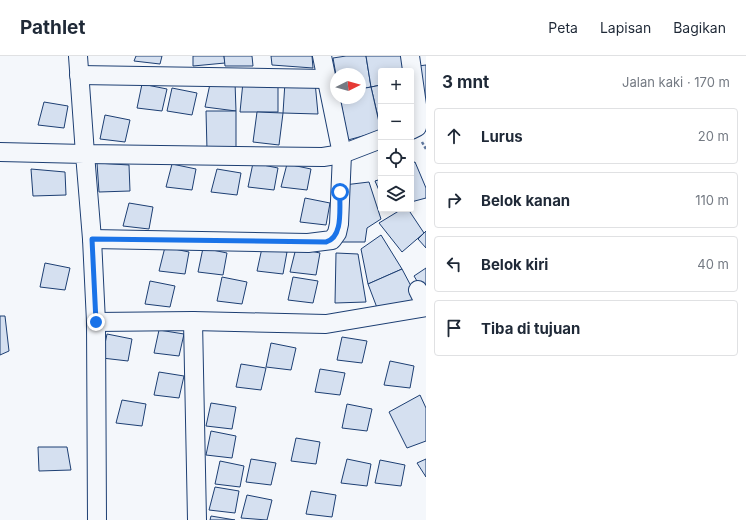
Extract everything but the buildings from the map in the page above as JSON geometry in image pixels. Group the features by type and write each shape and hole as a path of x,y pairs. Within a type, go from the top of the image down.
{"street":[{"path":"78,56 92,239 96,322 97,520"},
{"path":"92,239 308,243 332,240 338,232 339,224 342,154 322,56"},
{"path":"410,56 419,120 417,127 414,128"},
{"path":"79,75 326,79"},
{"path":"0,152 306,158 342,154 378,140"},
{"path":"96,322 193,321 326,324 426,307 418,290"},
{"path":"193,321 197,520"}],"route":[{"path":"96,322 92,239 266,241 308,243 326,242 336,237 338,232 340,192"}]}
